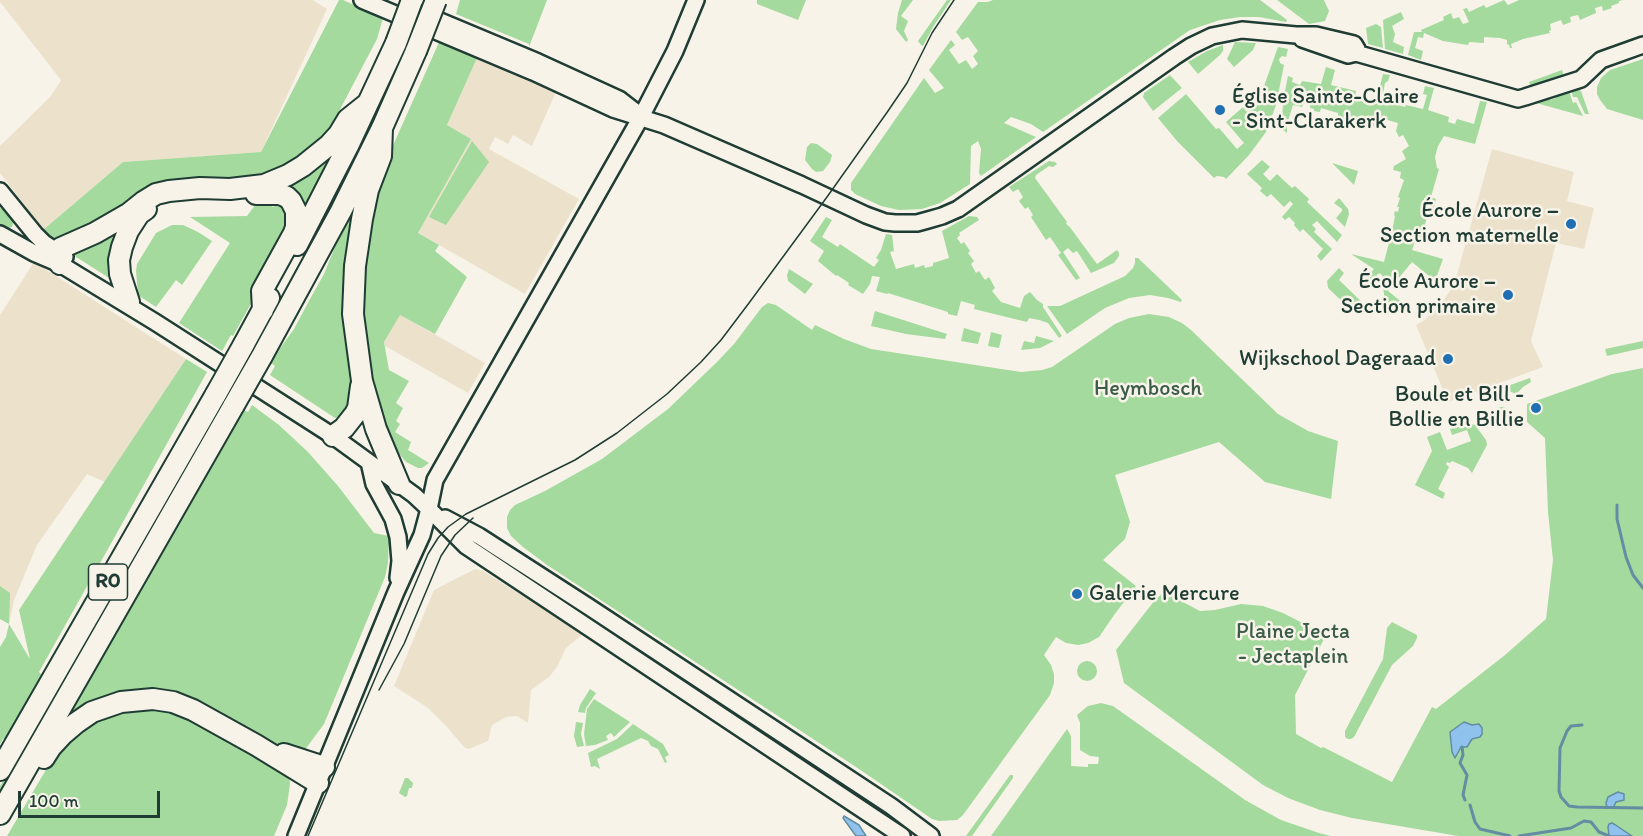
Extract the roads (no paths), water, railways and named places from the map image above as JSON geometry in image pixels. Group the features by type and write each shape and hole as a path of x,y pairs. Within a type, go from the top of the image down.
{"highway":[{"name":"R0","path":"0,770 263,310 326,192 396,43 412,0"},
{"name":"R0","path":"0,814 262,356 341,211 382,128 436,0"},
{"path":"54,253 128,214 143,201 156,194 200,188 230,189 264,185 288,175 329,146 348,119 368,104"},
{"path":"382,128 381,156 368,190 362,219 355,267 353,314 362,381 376,429 399,484"},
{"path":"129,302 120,274 119,260 128,231 139,214 153,204 172,197 280,194 287,197 294,205 296,226 262,291 263,310"},
{"path":"333,436 346,426 358,408 362,381"},
{"path":"23,774 41,762 63,734 84,717 102,708 132,700 153,699 183,705 256,745 321,775"}],"main road":[{"path":"362,0 538,62 619,99 641,117 885,222 917,223 942,216 967,204 1174,57 1204,39 1221,33 1242,30 1316,35 1354,44 1356,52 1518,99 1581,79 1597,63 1615,54 1643,45"},
{"path":"389,0 445,29"},
{"path":"297,836 396,592 422,535 435,480 641,117 675,51 696,0"},
{"path":"3,198 54,253 333,436 399,484 429,509 466,546 902,836"},
{"path":"1,235 12,234 15,231 20,216"},
{"path":"1,235 34,253 54,253 81,268 110,285 156,322"},
{"path":"369,462 374,484 393,519 398,537 400,561 396,592"},
{"path":"429,509 479,536 579,600 931,836"}],"water":[{"path":"1464,722 1472,725 1479,724 1482,734 1472,739 1467,747 1461,747 1455,758 1452,752 1450,732"},
{"path":"1618,792 1624,794 1624,800 1616,802 1613,808 1607,808 1608,797"},
{"path":"844,816 859,825 866,836 856,836 843,818"},
{"path":"1612,823 1632,836 1609,836 1608,827"}],"waterway":[{"path":"1617,505 1617,519 1626,557 1633,575 1643,588"},
{"path":"1582,725 1571,726 1560,748 1559,791 1561,797 1569,806 1643,808"},
{"path":"1462,747 1463,755 1460,763 1467,775 1463,795 1465,800"},
{"path":"1470,805 1475,822 1480,829 1510,836"},
{"path":"1519,836 1571,828 1584,821 1591,822 1599,832 1609,836"}],"tram line":[{"path":"308,836 428,554 438,538 448,527 466,514 575,460 617,433 667,394 701,362 749,303 888,111 907,83 932,33 954,0"},
{"path":"379,690 404,644 441,556 455,535 473,518"}],"place":[{"name":"Église Sainte-Claire - Sint-Clarakerk","path":"1220,110"},
{"name":"École Aurore – Section maternelle","path":"1571,224"},
{"name":"École Aurore – Section primaire","path":"1508,295"},
{"name":"Wijkschool Dageraad","path":"1448,359"},
{"name":"Boule et Bill - Bollie en Billie","path":"1536,408"},
{"name":"Galerie Mercure","path":"1077,594"}],"park label":[{"name":"Heymbosch","path":"1148,389"},
{"name":"Plaine Jecta - Jectaplein","path":"1293,644"}]}
